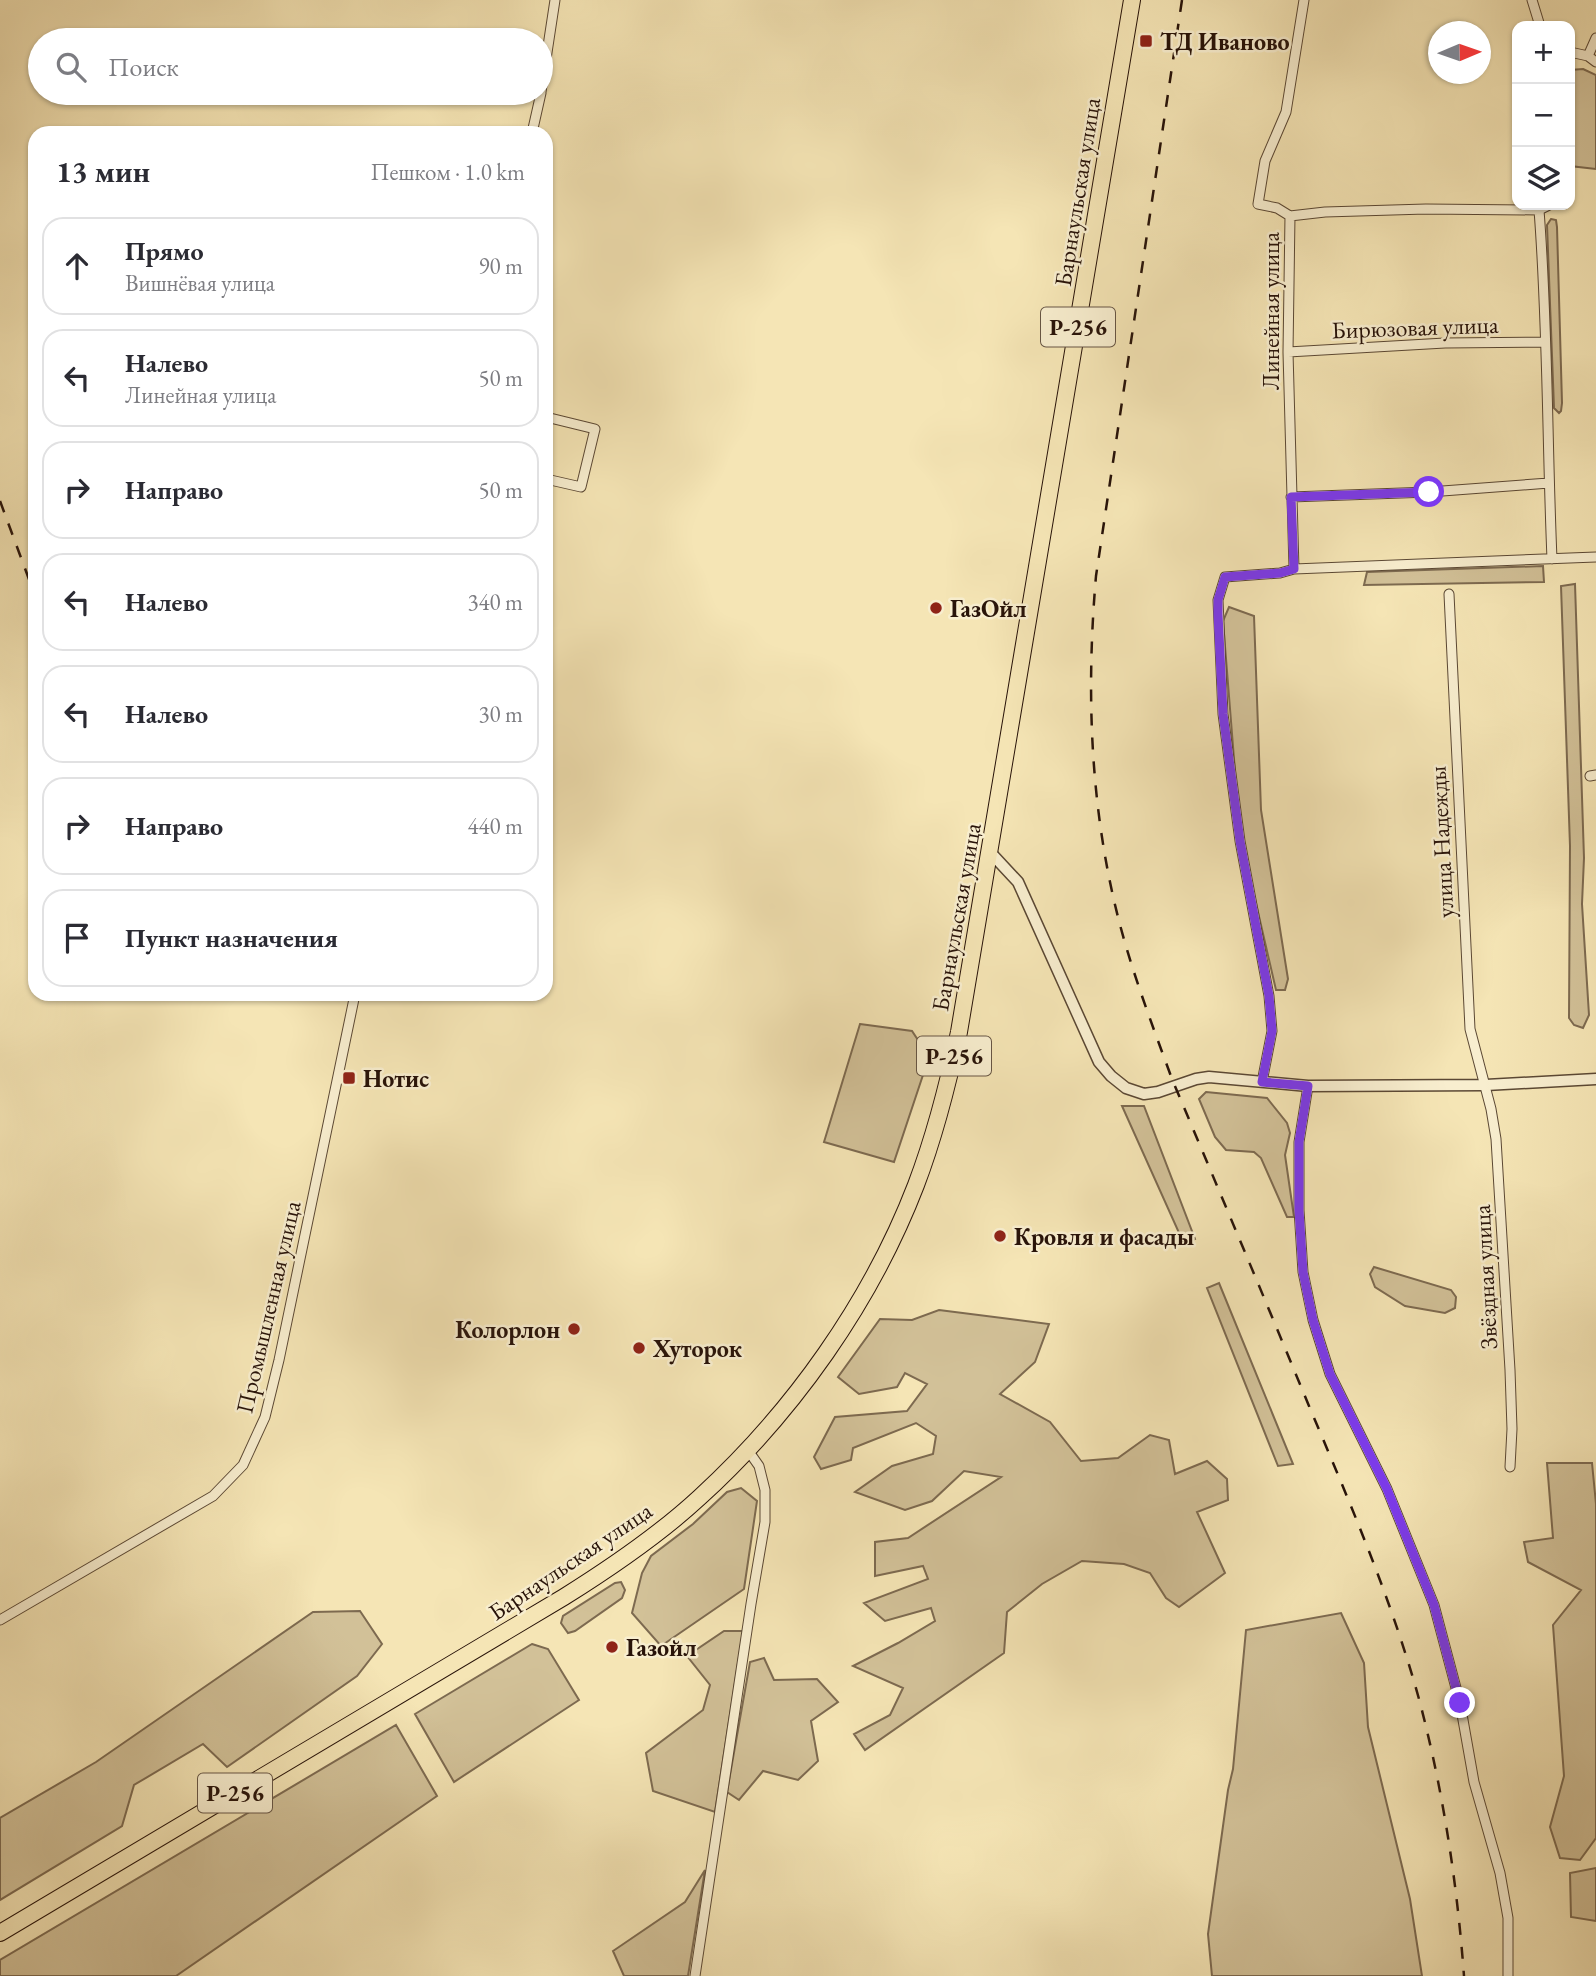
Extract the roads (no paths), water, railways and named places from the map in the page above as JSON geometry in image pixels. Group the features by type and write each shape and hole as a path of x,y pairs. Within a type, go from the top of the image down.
{"highway":[{"name":"Барнаульская улица","path":"0,1933 575,1590 638,1548 701,1496 747,1449 798,1389 841,1328 886,1252 916,1186 946,1091 971,970 1132,0"}],"street":[{"path":"551,28 555,0"},
{"name":"Линейная улица","path":"1294,569 1288,352 1290,216 1277,208 1258,204 1265,161 1286,112 1304,0"},
{"path":"1532,0 1538,21"},
{"path":"1575,54 1592,59 1596,38"},
{"path":"534,126 538,105"},
{"path":"1290,216 1325,212 1426,209 1512,210"},
{"path":"1539,210 1550,420 1552,559"},
{"name":"Бирюзовая улица","path":"1288,352 1445,343 1544,342"},
{"path":"553,419 595,429 581,486 553,480"},
{"path":"1291,497 1549,484"},
{"path":"1262,1082 1272,1031 1269,996 1240,841 1225,727 1218,600 1225,577 1280,573 1294,569 1596,557"},
{"name":"улица Надежды","path":"1449,594 1470,1029 1486,1085"},
{"path":"990,852 1018,882 1099,1062 1126,1088 1143,1094 1209,1077 1308,1086 1486,1085 1596,1079"},
{"name":"Промышленная улица","path":"0,1620 213,1496 243,1465 265,1417 271,1394 354,1001"},
{"name":"Звёздная улица","path":"1486,1085 1496,1139 1503,1241 1512,1429 1510,1467"},
{"path":"1308,1086 1299,1142 1299,1210 1303,1272 1313,1320 1330,1374 1387,1489 1434,1605 1460,1703 1474,1782 1500,1873 1508,1918 1508,1976"},
{"path":"695,1976 765,1521 765,1490 759,1466 747,1449"}],"railway":[{"path":"1182,0 1096,576 1091,706 1096,793 1102,836 1119,921 1172,1079 1354,1515 1383,1587 1408,1661 1428,1733 1442,1802 1453,1871 1464,1976"},
{"path":"0,501 28,577"}],"place":[{"name":"ТД Иваново","path":"1146,41"},
{"name":"ГазОйл","path":"936,608"},
{"name":"Нотис","path":"349,1078"},
{"name":"Кровля и фасады","path":"1000,1236"},
{"name":"Колорлон","path":"574,1329"},
{"name":"Хуторок","path":"639,1348"},
{"name":"Газойл","path":"612,1647"}]}
